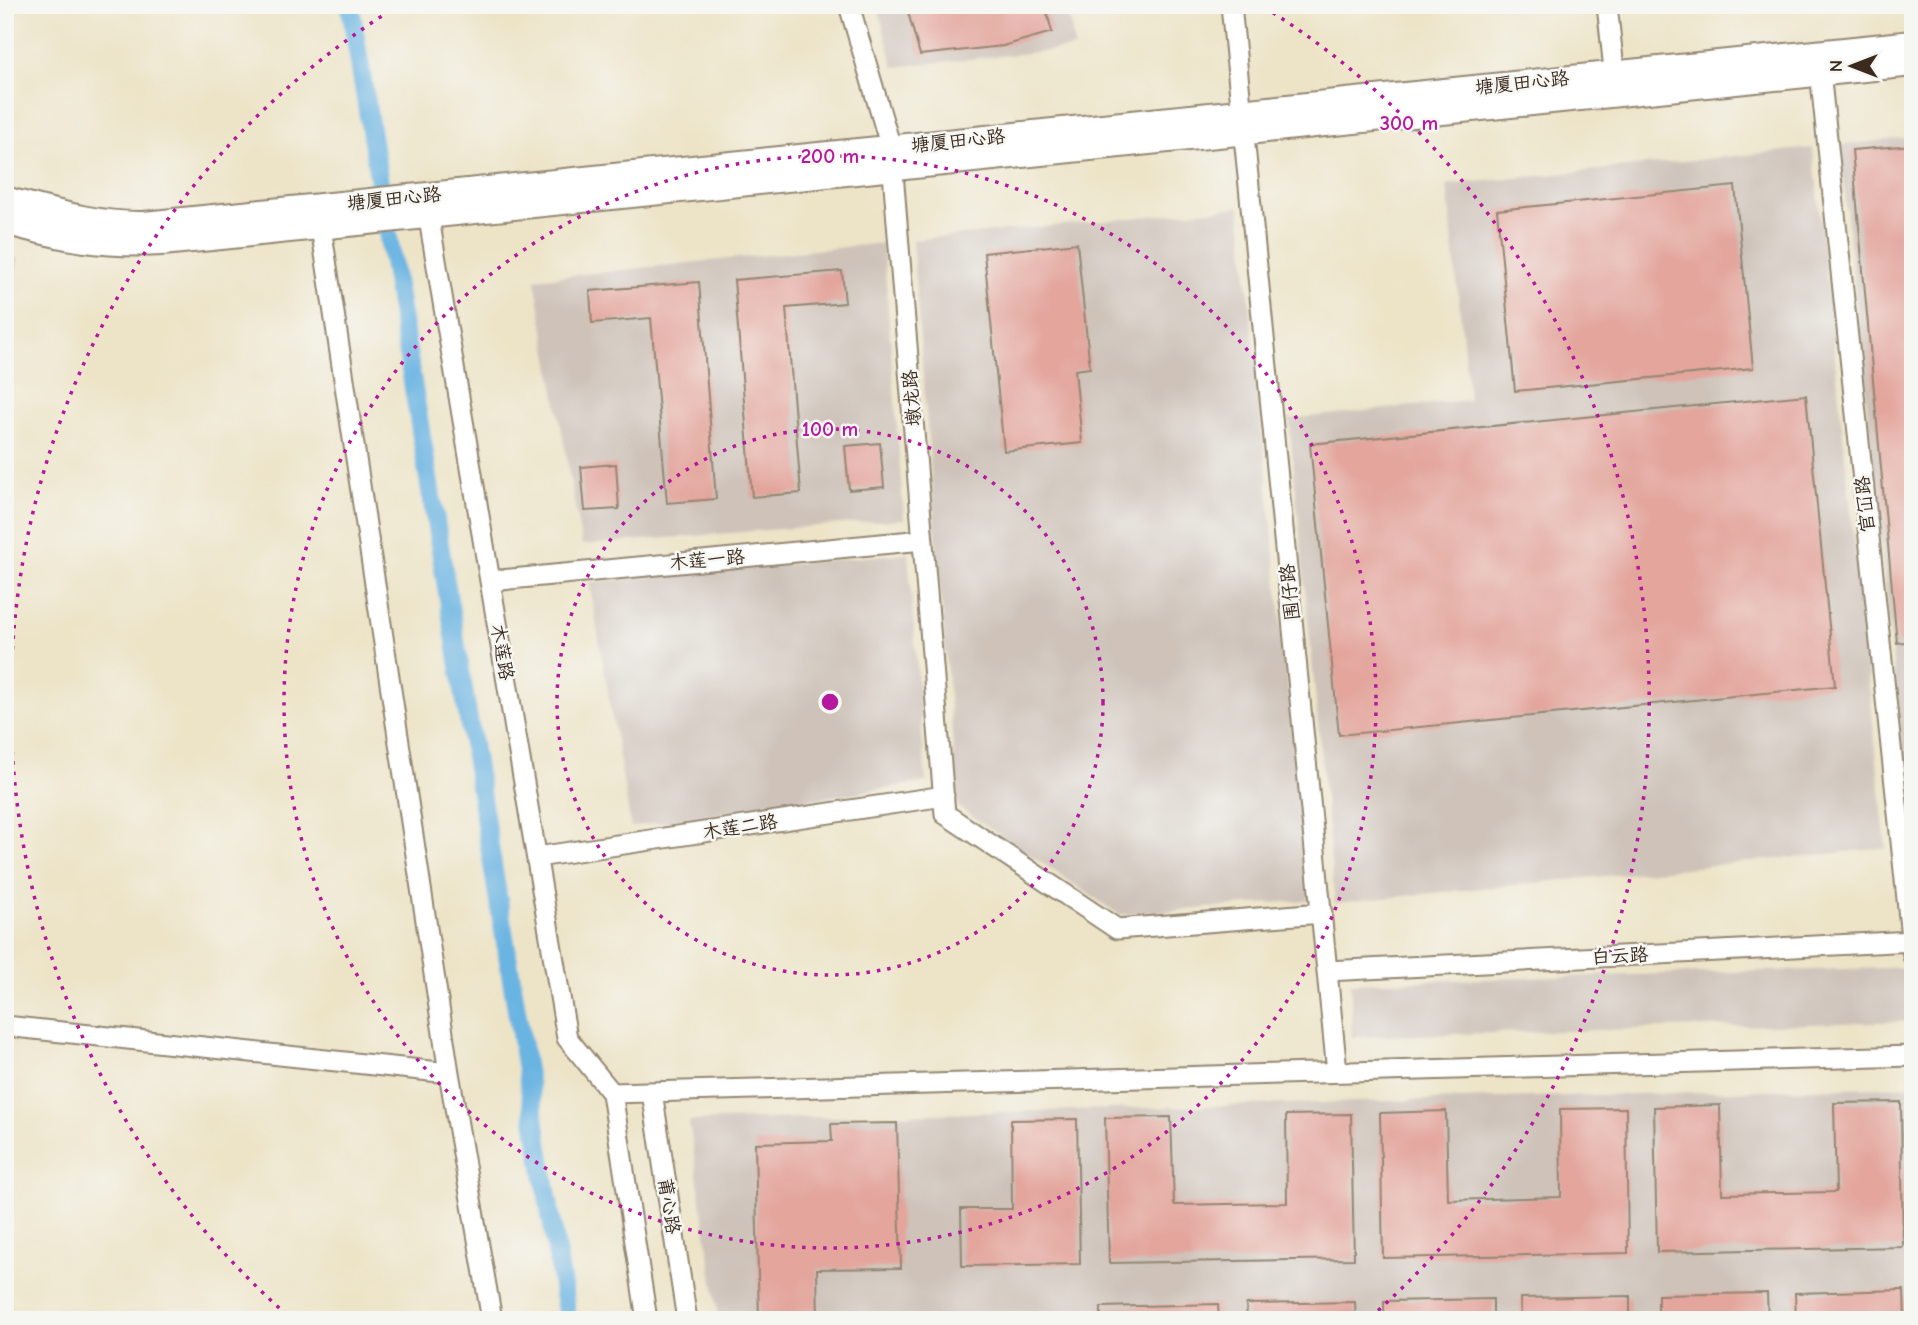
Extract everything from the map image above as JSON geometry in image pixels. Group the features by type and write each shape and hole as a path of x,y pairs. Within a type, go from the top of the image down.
{"main road":[{"name":"塘厦田心路","path":"5,222 56,236 110,244 162,243 346,214 1819,63 1913,43"},
{"name":"塘厦田心路","path":"1819,63 1913,64"},
{"name":"塘厦田心路","path":"5,199 88,220 125,225 319,217"}],"street":[{"name":"墩龙路","path":"849,5 892,159 944,796"},
{"name":"围仔路","path":"1231,5 1337,1072"},
{"path":"1608,5 1616,84"},
{"name":"官冚路","path":"1819,63 1912,946"},
{"name":"木莲路","path":"427,206 567,1038 612,1093"},
{"path":"319,217 449,1073 492,1320"},
{"name":"木莲一路","path":"490,580 923,540"},
{"path":"944,796 945,814 1117,929 1322,913"},
{"name":"木莲二路","path":"537,857 944,796"},
{"name":"白云路","path":"1327,971 1912,946"},
{"path":"5,1026 449,1073"},
{"path":"612,1093 1913,1056"},
{"name":"莆心路","path":"652,1092 687,1320"},
{"name":"莆心路","path":"612,1093 647,1320"}],"shaded area":[{"path":"877,5 1069,5 1074,48 894,67"},
{"path":"1913,137 1913,857 1840,145"},
{"path":"1813,148 1886,848 1335,903 1289,419 1469,400 1447,185"},
{"path":"1240,207 1309,900 1120,915 958,807 912,240"},
{"path":"883,243 904,519 582,545 535,279"},
{"path":"908,553 926,782 631,827 589,582"},
{"path":"1913,967 1913,1021 1352,1037 1351,983"},
{"path":"1913,1086 1913,1320 719,1320 689,1121"}],"green space":[{"path":"5,257 16,259 5,339"}],"building":[{"path":"906,5 1045,5 1052,32 1003,46 920,55"},
{"path":"1913,145 1913,641 1897,643 1852,150"},
{"path":"1735,186 1753,368 1515,391 1497,210"},
{"path":"1077,243 1090,368 1075,370 1082,443 1004,451 984,253"},
{"path":"842,271 845,303 786,308 801,493 752,497 734,280"},
{"path":"699,282 716,499 667,503 651,318 592,323 590,291"},
{"path":"1806,395 1835,686 1339,735 1310,444"},
{"path":"880,443 884,487 849,490 845,446"},
{"path":"616,464 619,509 585,511 581,467"},
{"path":"1901,1102 1903,1247 1657,1252 1654,1107 1720,1105 1722,1194 1836,1192 1834,1103"},
{"path":"1626,1108 1628,1253 1383,1258 1380,1113 1446,1111 1448,1200 1561,1197 1560,1109"},
{"path":"1351,1114 1354,1259 1109,1263 1105,1118 1171,1117 1174,1205 1287,1203 1286,1115"},
{"path":"1077,1119 1080,1264 962,1266 961,1209 1012,1209 1011,1120"},
{"path":"897,1123 901,1268 817,1269 818,1320 759,1320 755,1143 832,1141 831,1124"},
{"path":"1904,1290 1905,1320 1796,1320 1795,1293"},
{"path":"1767,1293 1768,1320 1658,1320 1658,1295"},
{"path":"1630,1296 1630,1320 1521,1320 1520,1298"},
{"path":"1493,1299 1493,1320 1384,1320 1384,1301"},
{"path":"1355,1302 1356,1320 1247,1320 1246,1304"},
{"path":"1218,1304 1219,1320 1101,1320 1101,1307"}],"waterway":[{"path":"350,5 568,1320"}]}
